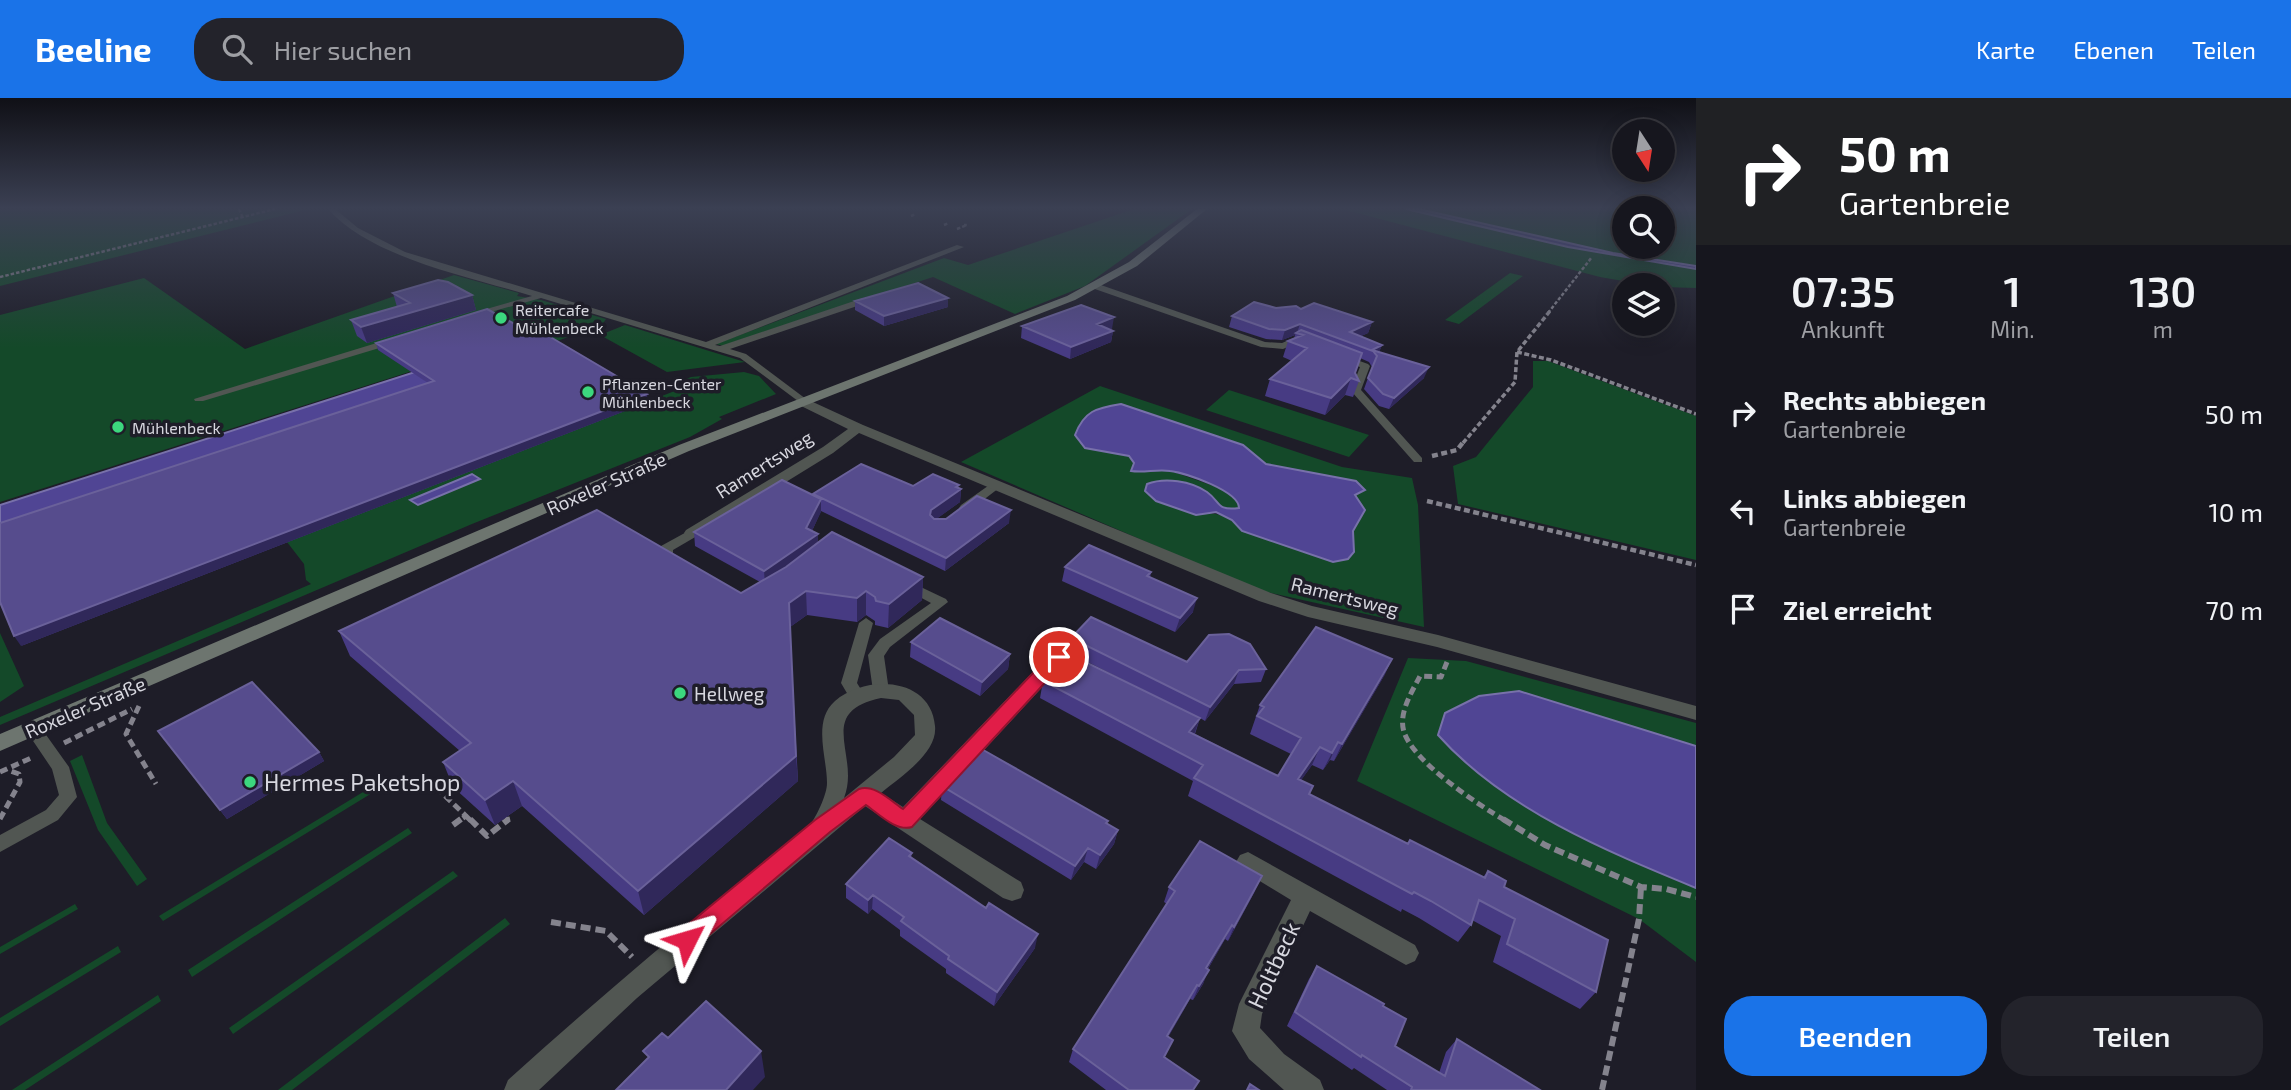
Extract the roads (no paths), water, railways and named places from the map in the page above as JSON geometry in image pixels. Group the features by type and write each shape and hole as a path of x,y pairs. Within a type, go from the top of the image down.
{"main road":[{"name":"Roxeler Straße","path":"0,743 684,448 1042,310 1095,286 1144,255"}],"street":[{"name":"Ramertsweg","path":"802,401 858,428 1265,597 1308,611 1438,641 1696,713"},
{"name":"Ramertsweg","path":"691,533 828,450 858,428"},
{"path":"904,821 1059,657 1108,682"},
{"path":"518,1090 648,972 822,826 902,763 926,737 924,712 905,694 881,691 857,696 840,708 832,729 838,786 822,826"},
{"path":"866,794 1013,890"},
{"path":"1248,862 1406,953"},
{"name":"Holtbeck","path":"1305,896 1249,1013 1246,1031 1257,1049 1274,1066 1310,1090"}],"lane":[{"path":"406,255 743,356 802,401"},
{"path":"706,345 939,255"},
{"path":"1095,286 1264,345 1283,346 1296,340 1319,349"},
{"path":"462,320 541,296"},
{"path":"720,349 866,300"},
{"path":"199,399 410,335"},
{"path":"1331,353 1365,366 1356,390 1418,460"},
{"path":"957,513 995,485"},
{"path":"687,568 667,556 666,549 691,533"},
{"path":"881,691 876,654 885,643 942,602 893,577"},
{"path":"857,696 849,683 866,623"},
{"path":"0,844 52,815 68,797 60,767 33,729"}],"place":[{"name":"Reitercafe Mühlenbeck","path":"501,318"},
{"name":"Pflanzen-Center Mühlenbeck","path":"588,392"},
{"name":"Mühlenbeck","path":"118,427"},
{"name":"Hellweg","path":"680,693"},
{"name":"Hermes Paketshop","path":"250,782"}]}
